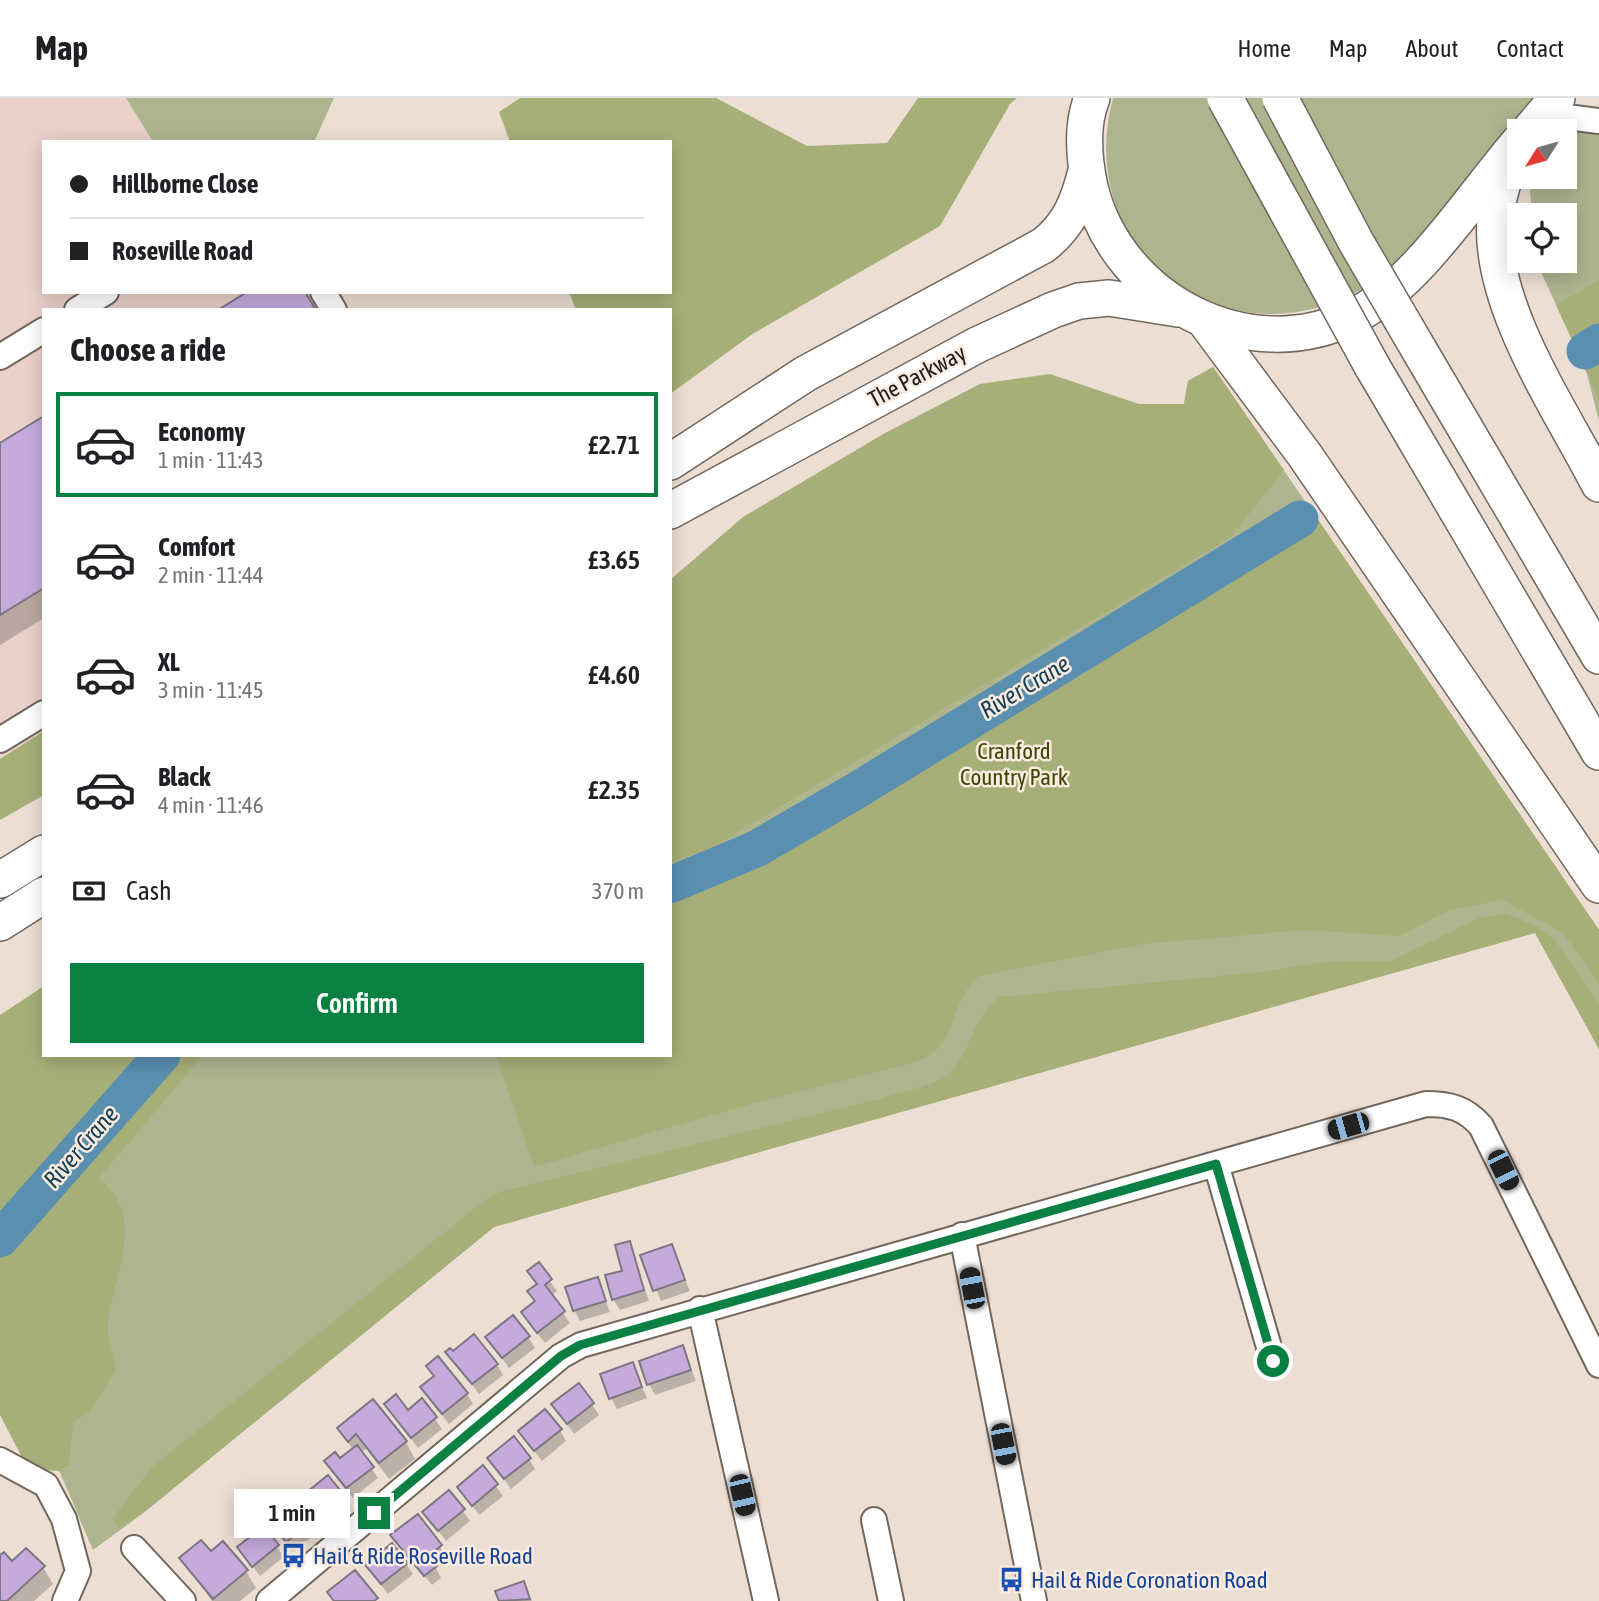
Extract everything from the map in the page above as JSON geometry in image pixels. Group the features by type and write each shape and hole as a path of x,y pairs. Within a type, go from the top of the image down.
{"highway":[{"path":"1226,98 1372,366 1599,752"},
{"path":"1280,98 1418,348 1599,656"},
{"path":"672,461 794,381 1044,245 1068,222 1077,205 1086,171 1089,101"},
{"path":"1192,315 1231,329 1262,334 1313,331 1356,315 1387,294 1417,265 1507,157"},
{"path":"1086,171 1102,226 1121,255 1139,275 1192,315 1304,454 1599,885"},
{"path":"1507,187 1495,216 1495,251 1505,296 1529,350 1599,484"},
{"name":"The Parkway","path":"672,510 976,345 1053,310 1079,301 1109,298 1192,315"},
{"path":"0,880 42,854"},
{"path":"0,923 42,896"}],"street":[{"path":"1588,98 1599,115"},
{"path":"1577,123 1599,121"},
{"path":"80,308 103,294"},
{"path":"0,357 42,331"},
{"path":"0,740 42,714"},
{"path":"270,1601 561,1356 580,1345 1426,1104 1447,1104 1468,1112 1481,1126 1599,1366"},
{"path":"1216,1164 1273,1361"},
{"path":"962,1236 1034,1601"},
{"path":"700,1309 766,1601"},
{"path":"0,1460 46,1485 64,1519 78,1571 65,1601"},
{"path":"874,1520 891,1601"},
{"path":"134,1548 183,1601"}],"shaded area":[{"path":"0,98 126,98 152,140 42,140 42,294 340,294 349,308 42,308 42,732 0,759"}],"green space":[{"path":"126,98 334,98 315,140 152,140"},
{"path":"520,98 716,98 807,146 887,143 918,98 1017,98 1010,104 940,226 754,333 672,393 672,308 575,308 570,294 672,294 672,140 509,140 499,112"},
{"path":"1113,98 1534,98 1517,119 1507,119 1507,131 1401,259 1360,290 1308,310 1258,313 1211,303 1170,280 1137,246 1115,203 1106,153"},
{"path":"1577,129 1599,133 1599,421 1586,370 1542,273 1577,273 1577,203 1531,203 1530,191 1577,189"},
{"path":"1599,280 1599,400 1556,305"},
{"name":"Cranford Country Park","path":"1213,367 1599,930 1599,1049 1535,933 494,1227 142,1514 93,1550 0,1332 0,1248 171,1057 672,1057 672,735 1184,404 1188,381"},
{"path":"1213,367 1284,470 1231,537 715,846 672,862 672,578 743,517 885,433 980,384 1050,374 1139,404 1184,404 1188,381"},
{"path":"1317,518 1599,930 1599,984 1563,933 1503,900 1450,910 1399,936 1306,930 1143,944 979,976 962,999 941,1045 917,1062 747,1105 534,1167 497,1057 672,1057 672,894 760,856"},
{"path":"42,732 42,796 0,820 0,759"},
{"path":"1506,913 1534,925 1554,939 1599,1004 1599,1049 1535,933 494,1227 142,1514 119,1528 112,1519 153,1466 485,1200 500,1192 931,1084 945,1077 953,1069 982,1016 999,997 1262,972 1331,961 1391,961 1479,918"},
{"path":"42,987 42,1057 141,1057 0,1212 0,1015"},
{"path":"171,1057 201,1057 99,1178 114,1194 122,1211 125,1228 121,1265 108,1322 116,1370 89,1412 73,1423 69,1465 59,1471 28,1469 0,1415 0,1248"}],"building":[{"path":"244,294 306,294 315,308 221,308"},
{"path":"42,417 42,589 0,615 0,443"},
{"path":"630,1241 644,1290 612,1300 605,1275 622,1271 615,1245"},
{"path":"672,1244 685,1280 653,1291 640,1255"},
{"path":"539,1262 552,1279 545,1285 565,1311 537,1333 521,1312 535,1301 527,1291 537,1284 527,1271"},
{"path":"598,1277 606,1301 573,1311 565,1287"},
{"path":"513,1315 530,1336 502,1358 485,1337"},
{"path":"474,1334 498,1364 472,1384 445,1352 450,1348 453,1351"},
{"path":"683,1345 691,1370 647,1385 639,1361"},
{"path":"438,1356 468,1393 442,1414 420,1387 434,1376 426,1366"},
{"path":"633,1362 642,1387 609,1399 600,1374"},
{"path":"579,1383 594,1403 567,1424 551,1404"},
{"path":"396,1394 408,1410 422,1398 437,1417 411,1438 384,1404"},
{"path":"373,1399 407,1441 379,1463 356,1434 348,1442 337,1428"},
{"path":"545,1409 562,1429 534,1451 518,1431"},
{"path":"514,1436 531,1458 504,1479 487,1458"},
{"path":"357,1445 374,1467 346,1488 324,1461 335,1452 340,1458"},
{"path":"483,1465 498,1484 472,1506 457,1487"},
{"path":"328,1475 344,1495 316,1517 301,1497"},
{"path":"449,1490 465,1509 438,1531 422,1512"},
{"path":"289,1493 312,1521 286,1542 263,1514"},
{"path":"418,1514 442,1545 429,1556 437,1566 424,1576 390,1535"},
{"path":"257,1517 279,1545 252,1567 237,1547 251,1536 244,1528"},
{"path":"201,1540 211,1551 223,1541 248,1570 213,1599 179,1558"},
{"path":"392,1543 408,1563 381,1584 365,1565"},
{"path":"26,1548 45,1566 7,1601 0,1601 0,1555 4,1552 12,1561"},
{"path":"355,1570 378,1598 374,1601 334,1601 327,1592"},
{"path":"524,1581 530,1599 499,1601 495,1591"}],"waterway":[{"name":"River Crane","path":"1585,351 1599,342"},
{"name":"River Crane","path":"672,884 756,849 1300,519"},
{"name":"River Crane","path":"0,1239 160,1057"}],"place":[{"name":"Hail & Ride Roseville Road","path":"293,1556"},
{"name":"Hail & Ride Coronation Road","path":"1011,1580"}],"route":[{"path":"374,1513 561,1356 580,1345 1216,1164 1273,1361"}]}
